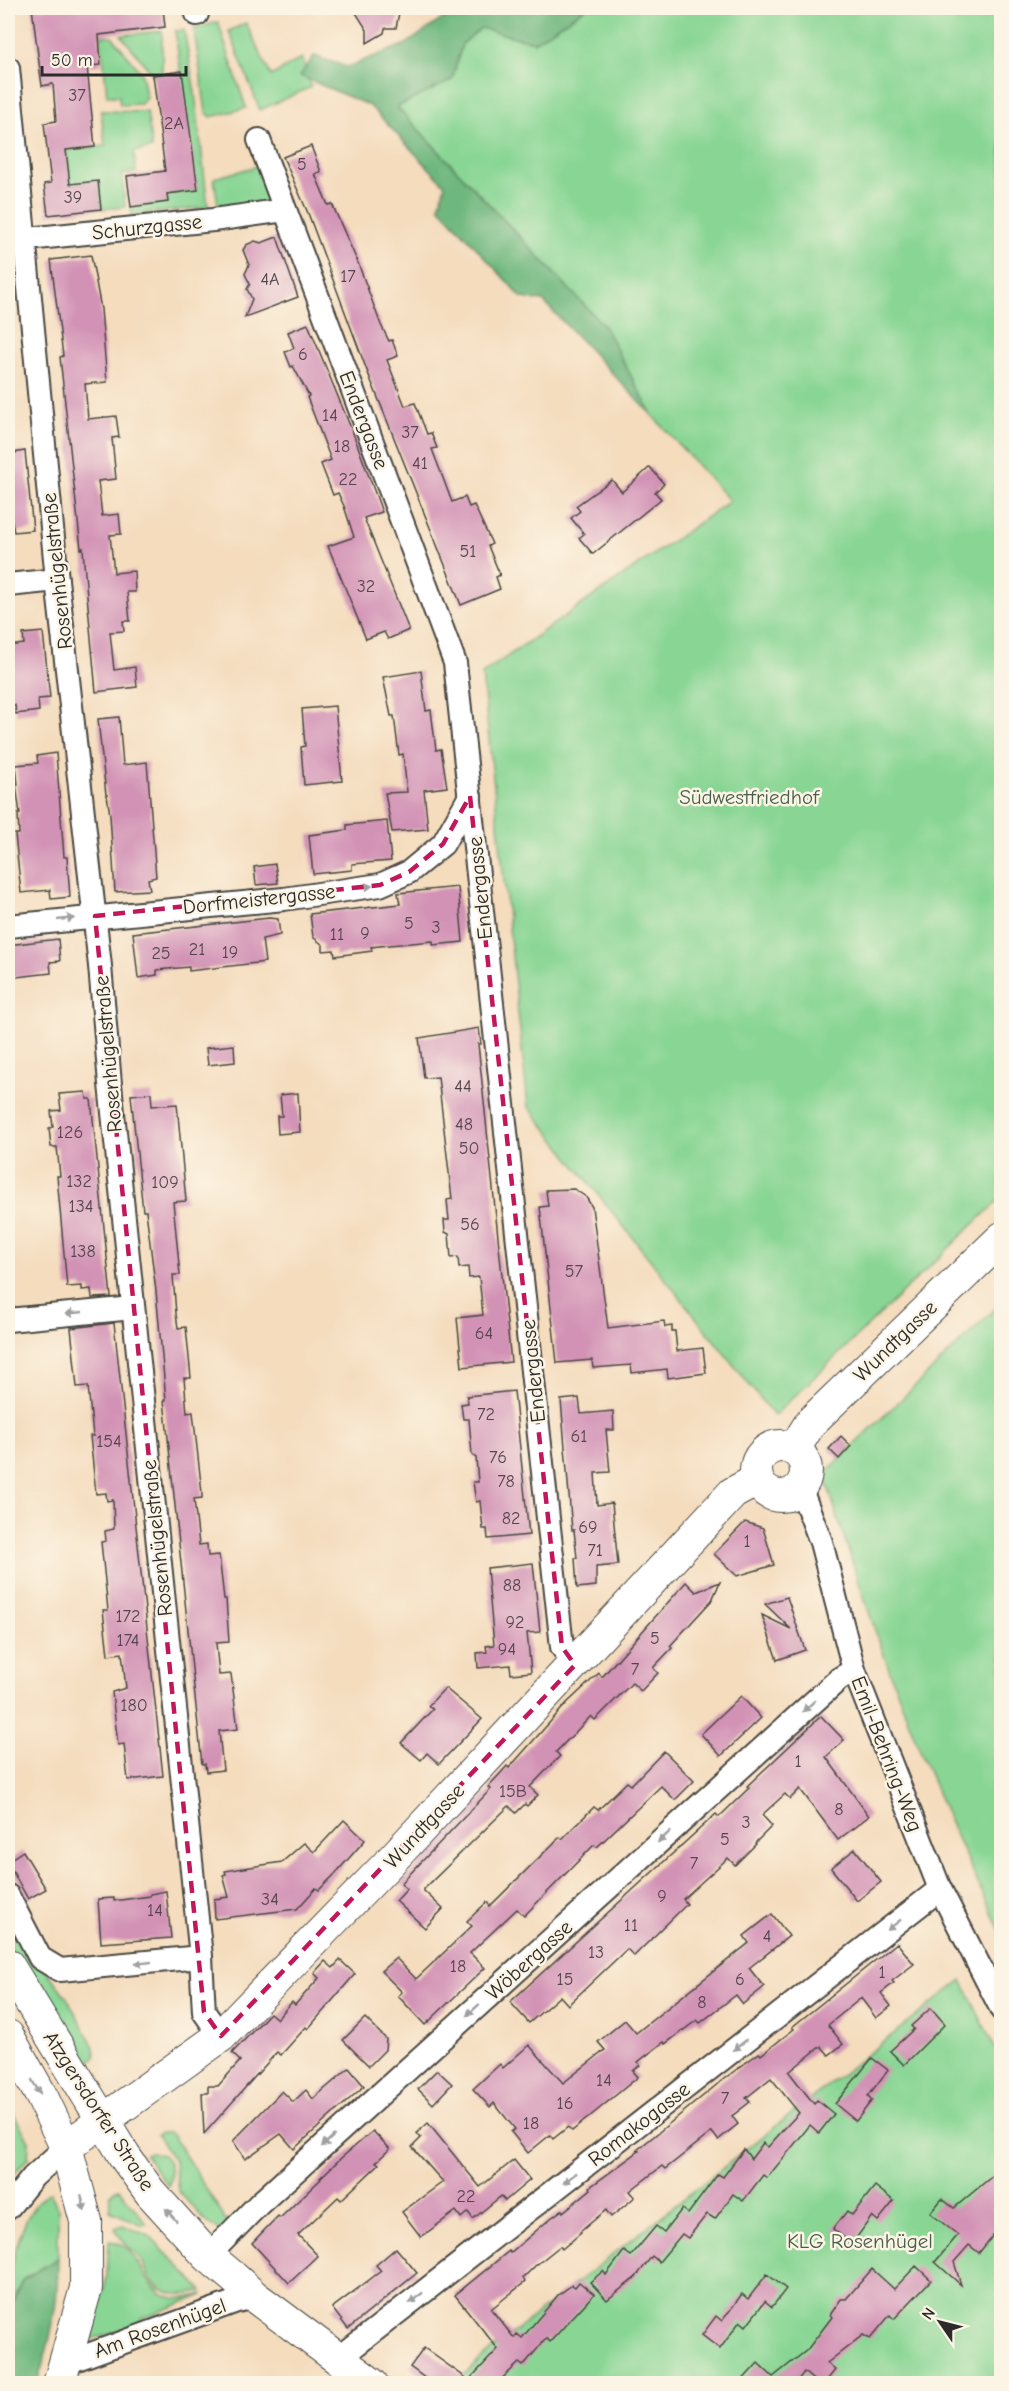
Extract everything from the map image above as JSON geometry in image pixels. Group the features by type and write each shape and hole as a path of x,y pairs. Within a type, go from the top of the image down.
{"street":[{"name":"Rosenhügelstraße","path":"8,68 16,240 95,916 133,1308 201,1957 204,2012 221,2036"},
{"name":"Endergasse","path":"259,140 455,663 562,1647 575,1665"},
{"name":"Schurzgasse","path":"16,240 213,220 285,210"},
{"path":"8,585 57,580"},
{"name":"Dorfmeistergasse","path":"8,926 284,898 380,885 409,872 443,844 470,796"},
{"name":"Wundtgasse","path":"794,1449 811,1422 1002,1238"},
{"path":"8,1320 133,1308"},
{"path":"776,1446 794,1449 805,1462 805,1480 800,1487 785,1496 768,1493 757,1480 757,1462 761,1454 776,1446"},
{"name":"Wundtgasse","path":"66,2147 221,2036 386,1866 733,1493 757,1480"},
{"name":"Emil-Behring-Weg","path":"800,1487 821,1542 854,1670 940,1889 1002,2010"},
{"name":"Wöbergasse","path":"208,2256 260,2204 839,1679 854,1670"},
{"name":"Romakogasse","path":"339,2358 940,1889"},
{"path":"8,1896 40,1958 60,1970 201,1957"},
{"name":"Atzgersdorfer Straße","path":"8,1965 102,2120 150,2192 208,2256 255,2297 372,2384"},
{"name":"Atzgersdorfer Straße","path":"8,2036 42,2097 66,2147"},
{"path":"8,2208 33,2176 66,2147 86,2221 87,2261 86,2288 62,2373"},
{"name":"Am Rosenhügel","path":"62,2373 237,2301 255,2297"}],"highlighted area":[{"path":"470,796 562,1647 575,1665 221,2036 204,2012 95,916 380,885 409,872 443,844"}],"green space":[{"path":"458,8 586,8 534,42 481,28 462,44 452,80 397,107 604,326 652,415 543,301 522,298 439,207 445,185 370,106 300,76 314,56 347,67 406,44"},
{"name":"Südwestfriedhof","path":"586,8 1001,8 1001,1198 774,1416 528,1106 482,674 730,501 652,415 604,326 397,107 452,80 462,44 481,28 534,42"},
{"path":"218,22 246,108 211,117 206,112 194,29"},
{"path":"246,23 271,76 302,58 311,87 260,110 229,31"},
{"path":"184,30 195,93 208,207 132,215 131,207 168,202 167,194 197,190 175,31"},
{"path":"162,31 162,74 153,75 121,35"},
{"path":"101,36 112,36 142,74 146,97 141,104 120,105 119,96 107,96"},
{"path":"101,111 147,112 152,148 134,152 136,172 122,175 125,207 101,209 98,181 67,184 70,180 66,150 105,146"},
{"path":"258,166 274,202 219,211 214,178"},
{"path":"1001,1303 1001,1933 928,1772 866,1603 824,1474"},
{"path":"8,1919 67,1998 93,2045 96,2056 80,2072 8,1944"},
{"name":"KLG Rosenhügel","path":"962,1980 1001,2061 1001,2383 454,2384 491,2350"},
{"path":"8,2104 29,2141 28,2158 8,2181"},
{"path":"169,2133 173,2136 229,2225 220,2231 207,2223 178,2191 174,2161 157,2135"},
{"path":"151,2153 163,2155 168,2162 171,2174 168,2186 145,2155"},
{"path":"118,2189 147,2224 143,2225 110,2211 112,2192"},
{"path":"50,2192 58,2209 58,2258 24,2279 8,2313 12,2265 22,2229 39,2201"},
{"path":"123,2225 149,2236 203,2291 176,2294 157,2286 150,2279 141,2260 117,2233 115,2228"},
{"path":"109,2241 122,2245 132,2254 155,2288 166,2296 182,2298 203,2295 141,2319 142,2324 91,2340 107,2276"},
{"path":"58,2258 53,2322 37,2383 8,2383 8,2313 24,2279"}],"building":[{"path":"32,8 163,8 165,27 99,35 101,65 87,66 95,147 66,150 70,184 98,181 101,209 48,215 44,184 51,183 44,123 56,121 53,84 42,86"},
{"path":"353,8 400,8 396,28 385,28 384,33 367,43 367,30"},
{"path":"182,71 198,190 167,194 168,202 131,207 127,176 165,171 153,75"},
{"path":"311,146 321,172 315,174 328,205 332,204 358,263 381,325 389,341 392,340 398,356 387,360 405,406 415,403 427,434 431,433 437,448 432,449 452,502 465,497 469,507 474,505 492,544 488,546 500,575 496,577 500,589 461,605 366,368 308,213 283,157"},
{"path":"277,237 298,297 245,317 252,299 247,289 250,284 245,274 249,265 243,250 246,245 255,241 261,243"},
{"path":"91,255 101,309 107,382 85,384 88,419 116,416 119,437 112,438 116,479 98,481 102,516 119,514 121,534 110,535 114,573 134,571 135,592 127,592 130,621 123,621 124,631 110,632 114,670 135,667 137,687 96,692 83,548 81,549 60,357 63,356 51,260"},
{"path":"308,324 353,433 382,512 364,518 409,630 388,639 384,632 366,639 328,546 354,537 344,506 338,493 333,495 321,464 331,460 307,397 309,396 293,366 291,367 285,352 294,348 288,332"},
{"path":"25,451 33,530 14,532 12,522 8,522 8,454"},
{"path":"650,467 664,484 655,492 661,499 593,554 579,538 584,534 571,518 580,511 576,506 612,480 622,492"},
{"path":"43,632 50,698 38,699 39,711 16,714 15,705 8,706 8,646 24,644 23,634"},
{"path":"421,671 426,711 431,710 436,750 441,749 447,787 424,790 428,829 392,832 385,793 407,792 403,754 399,755 394,716 391,716 383,677"},
{"path":"335,706 342,781 304,785 301,747 305,746 302,709"},
{"path":"119,717 123,765 147,762 156,877 148,879 150,890 115,892 110,815 98,719"},
{"path":"56,753 64,857 67,857 70,897 51,899 50,890 21,893 15,834 19,834 18,814 20,814 16,765 38,763 37,756"},
{"path":"387,821 391,861 352,864 352,870 313,874 309,835 347,830 347,825"},
{"path":"275,864 278,883 256,885 254,867"},
{"path":"458,887 463,942 433,945 433,941 389,945 371,947 372,951 335,956 334,950 323,951 323,945 313,937 310,914 400,904 398,893"},
{"path":"269,918 278,919 280,935 262,939 265,962 189,971 189,967 157,970 157,975 138,978 133,933"},
{"path":"58,939 60,961 50,962 51,973 8,978 8,945"},
{"path":"479,1028 481,1044 478,1044 511,1362 462,1367 457,1318 483,1315 479,1277 469,1278 468,1267 459,1268 458,1257 451,1258 449,1234 445,1232 444,1220 449,1220 447,1200 452,1199 438,1077 424,1078 419,1038"},
{"path":"234,1045 235,1062 208,1065 206,1048"},
{"path":"86,1092 87,1099 91,1099 111,1297 92,1298 91,1289 82,1290 82,1286 67,1287 57,1176 60,1176 57,1147 51,1147 49,1128 53,1127 51,1111 61,1110 59,1094"},
{"path":"151,1093 152,1106 177,1104 186,1201 173,1202 180,1275 173,1275 178,1328 186,1327 191,1378 184,1378 187,1413 193,1412 202,1493 202,1498 194,1499 199,1545 207,1544 208,1556 219,1555 224,1599 226,1599 229,1642 216,1643 219,1675 231,1674 238,1729 219,1731 223,1770 206,1772 205,1764 202,1764 164,1400 166,1400 156,1291 146,1211 143,1211 131,1095"},
{"path":"298,1093 300,1132 278,1134 277,1116 282,1116 280,1095"},
{"path":"574,1189 586,1197 592,1207 608,1328 664,1321 665,1327 672,1326 672,1331 675,1331 677,1351 703,1348 706,1373 668,1378 667,1369 632,1373 631,1365 593,1368 592,1360 557,1363 540,1207 548,1206 546,1190"},
{"path":"114,1323 163,1776 128,1780 124,1744 118,1745 112,1692 126,1688 122,1653 108,1655 103,1610 108,1610 101,1542 106,1541 105,1531 114,1529 113,1500 107,1501 106,1493 96,1494 88,1386 77,1387 71,1328"},
{"path":"514,1391 529,1535 488,1539 487,1529 483,1529 480,1501 476,1502 473,1482 478,1482 476,1458 472,1455 469,1419 463,1419 461,1404 468,1403 467,1396"},
{"path":"579,1398 581,1414 613,1411 614,1430 606,1430 610,1472 595,1473 597,1505 612,1503 618,1565 596,1567 596,1586 577,1588 575,1558 577,1558 574,1530 572,1530 561,1400"},
{"path":"841,1436 851,1446 839,1459 829,1449"},
{"path":"745,1522 763,1528 774,1565 737,1576 714,1554"},
{"path":"533,1563 540,1632 527,1633 531,1672 511,1674 510,1665 478,1668 477,1653 487,1652 486,1646 494,1645 487,1568"},
{"path":"686,1582 696,1592 720,1582 712,1600 670,1646 672,1648 653,1668 658,1673 641,1691 632,1683 595,1720 591,1716 556,1752 560,1756 530,1787 538,1795 516,1813 509,1806 423,1890 443,1909 425,1928 396,1901 407,1889 401,1884 491,1789 488,1787 507,1766 509,1768 567,1703 599,1673 602,1677"},
{"path":"787,1597 805,1650 777,1660 762,1615 791,1629 765,1604"},
{"path":"445,1688 482,1719 439,1764 427,1753 421,1760 401,1743 433,1709 428,1706"},
{"path":"741,1696 761,1718 721,1756 701,1734"},
{"path":"821,1716 844,1740 826,1757 869,1816 838,1840 800,1789 790,1799 785,1794 762,1815 772,1826 756,1844 735,1865 728,1858 683,1899 687,1904 634,1956 627,1949 568,2005 560,1996 529,2023 510,2002 716,1814 719,1817 749,1788 747,1786"},
{"path":"664,1751 694,1781 675,1800 661,1786 597,1847 594,1845 524,1916 517,1909 470,1953 485,1968 425,2025 398,1996 402,1992 381,1971 396,1958 416,1979 472,1926 467,1921 487,1902 490,1906 560,1837 562,1839 594,1807 598,1810 627,1782 631,1785"},
{"path":"344,1820 365,1840 335,1874 319,1890 316,1888 297,1909 215,1919 214,1899 229,1897 223,1875 226,1874 225,1871 282,1862 304,1843 314,1852"},
{"path":"855,1849 881,1882 857,1901 831,1868"},
{"path":"23,1851 46,1889 28,1899 8,1863"},
{"path":"166,1891 171,1938 101,1943 98,1899 114,1898 114,1901 150,1896 150,1894"},
{"path":"772,1914 789,1936 749,1968 764,1987 743,2004 736,1995 700,2023 697,2020 665,2044 664,2042 638,2062 640,2065 633,2071 638,2077 572,2131 568,2127 553,2139 550,2135 528,2153 511,2132 515,2129 494,2103 490,2107 473,2089 500,2064 503,2068 529,2045 563,2083 605,2050 598,2042 625,2020 636,2033 749,1943 744,1936"},
{"path":"897,1943 914,1964 881,1993 891,2006 876,2018 861,1998 828,2025 843,2044 829,2055 821,2046 789,2072 814,2104 817,2100 834,2114 819,2133 810,2125 767,2178 763,2175 743,2201 733,2194 715,2219 707,2214 688,2238 682,2234 659,2262 652,2256 636,2277 607,2300 590,2282 603,2271 606,2275 624,2251 631,2256 656,2226 664,2232 682,2209 688,2214 718,2174 723,2177 744,2149 751,2159 763,2143 768,2147 799,2113 771,2078 746,2098 750,2102 732,2116 738,2124 718,2140 712,2132 665,2169 662,2166 630,2191 635,2197 611,2217 606,2210 562,2249 560,2246 535,2266 523,2278 525,2282 491,2309 514,2338 517,2334 522,2338 558,2295 572,2285 575,2287 579,2282 594,2294 550,2342 547,2339 544,2341 523,2366 519,2363 496,2384 433,2384 410,2367 424,2348 469,2380 498,2349 455,2295 551,2218 562,2210 563,2212 591,2189 590,2187 639,2151 637,2150 725,2078 759,2053 761,2055 794,2029 792,2027"},
{"path":"340,1960 355,1974 308,2029 306,2027 281,2055 277,2052 204,2134 202,2093 208,2093 208,2086 218,2086 240,2061 232,2053 270,2013 277,2019 292,2002 295,2005 319,1978 314,1973 325,1961 333,1968"},
{"path":"931,2008 945,2024 904,2065 890,2051 914,2029 911,2026"},
{"path":"365,2018 386,2039 385,2050 369,2066 343,2040"},
{"path":"872,2058 888,2070 868,2096 872,2100 856,2121 835,2104"},
{"path":"349,2068 364,2086 294,2149 281,2134 245,2159 233,2141 282,2091 293,2102 306,2090 313,2099"},
{"path":"437,2070 452,2084 433,2104 418,2089"},
{"path":"428,2123 480,2187 514,2160 530,2180 505,2201 501,2196 473,2219 468,2212 461,2218 456,2211 421,2237 402,2212 443,2182 412,2147 421,2138 417,2133"},
{"path":"373,2131 390,2149 376,2162 379,2164 341,2200 338,2197 298,2235 318,2256 289,2283 252,2243 278,2216 280,2218 341,2158"},
{"path":"1002,2168 1002,2224 979,2253 969,2245 954,2262 961,2285 935,2262 958,2235 930,2213 942,2199 954,2208"},
{"path":"875,2186 894,2201 878,2221 872,2216 852,2244 833,2229 847,2211 852,2215"},
{"path":"396,2248 417,2273 348,2329 332,2308 381,2271 376,2265"},
{"path":"916,2266 931,2280 894,2319 890,2315 870,2339 863,2335 827,2363 835,2370 824,2384 818,2384 804,2372 795,2384 739,2384 758,2363 773,2377 807,2350 832,2317 830,2315 841,2299 846,2299 872,2269 894,2289"},
{"path":"767,2274 786,2289 772,2307 765,2301 746,2326 740,2321 720,2349 702,2335 716,2316 722,2321 742,2294 748,2299"}]}
